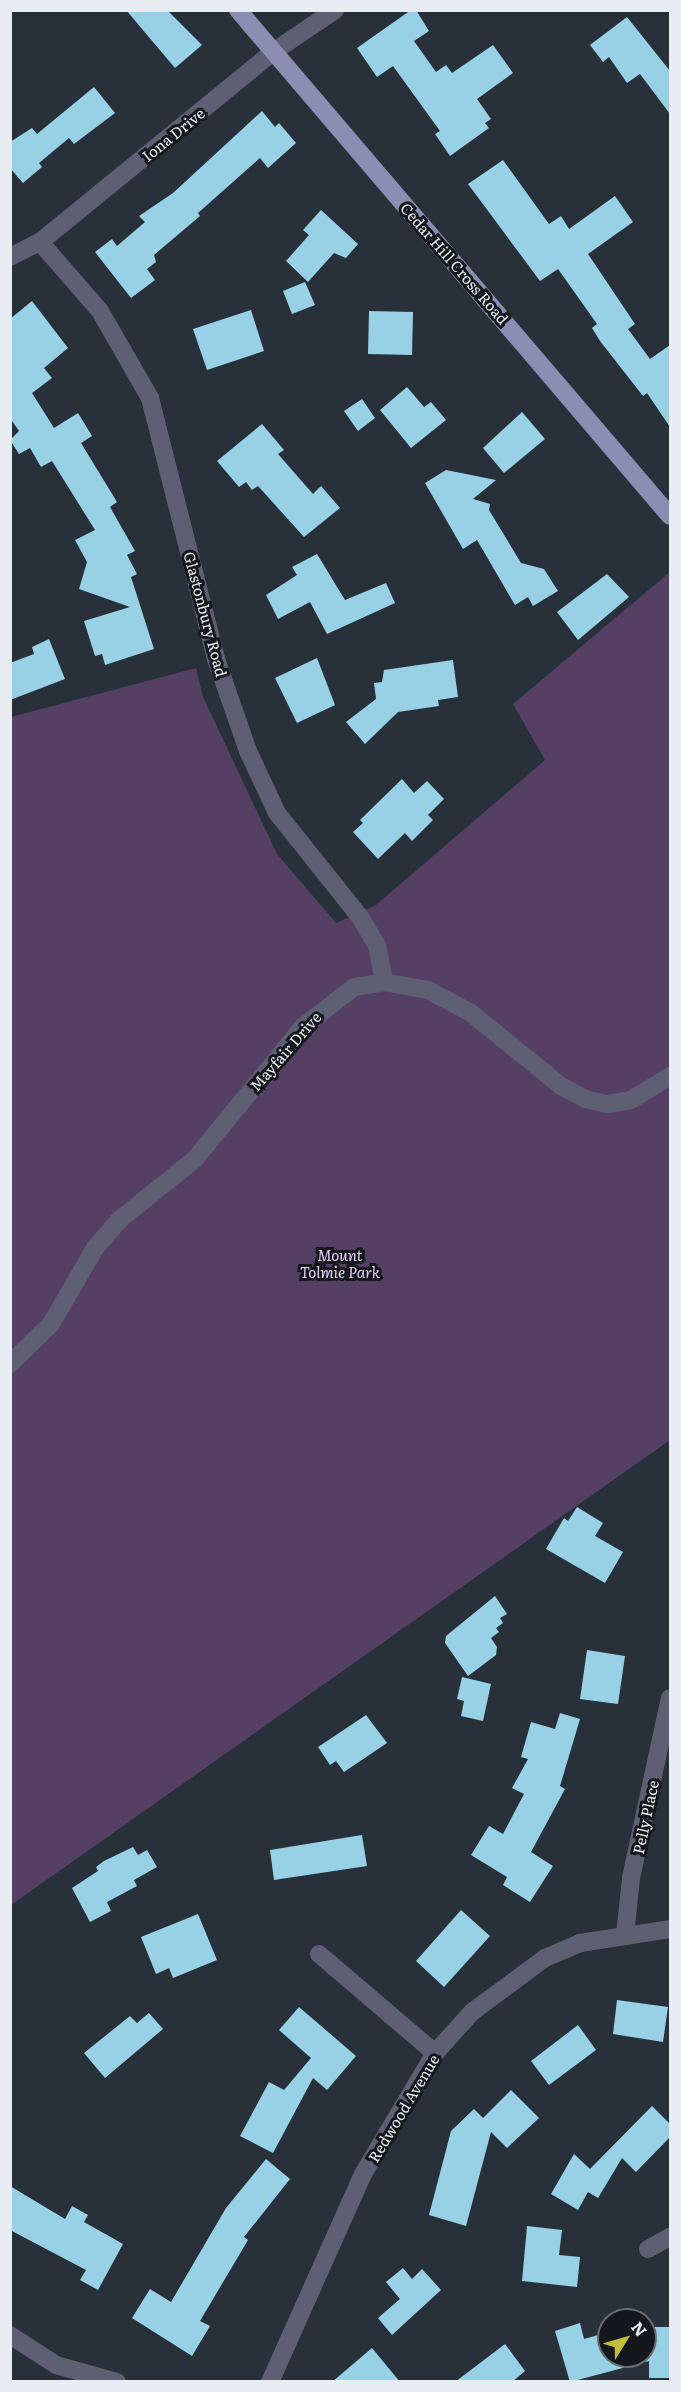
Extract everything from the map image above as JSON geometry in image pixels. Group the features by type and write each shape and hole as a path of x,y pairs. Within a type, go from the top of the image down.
{"main road":[{"name":"Cedar Hill Cross Road","path":"238,10 670,516"}],"street":[{"name":"Iona Drive","path":"10,257 40,242 273,52 335,10"},
{"name":"Glastonbury Road","path":"40,242 100,311 150,398 216,659 248,751 277,813 360,917 377,945 384,982"},
{"name":"Mayfair Drive","path":"10,1364 51,1324 95,1248 118,1220 194,1160 303,1027 354,987 384,982 428,990 471,1012 561,1086 585,1099 607,1104 631,1100 670,1076"},
{"name":"Pelly Place","path":"625,1936 631,1878 670,1698"},
{"name":"Redwood Avenue","path":"270,2382 363,2174 435,2053 472,2012 545,1958 580,1943 670,1929"},
{"path":"320,1954 435,2053"},
{"path":"648,2249 670,2237"},
{"path":"10,2335 56,2365 117,2382"}],"green space":[{"name":"Mount Tolmie Park","path":"670,572 670,1440 11,1905 11,717 196,668 203,697 277,854 336,923 376,905 545,760 513,704"}],"building":[{"path":"126,10 167,10 202,45 175,68"},
{"path":"411,10 416,10 429,31 414,41 436,72 446,65 452,73 493,45 513,73 477,99 491,119 485,123 489,128 450,156 435,134 440,131 393,66 377,77 357,48"},
{"path":"627,17 670,71 670,114 640,74 627,83 609,57 603,62 590,45"},
{"path":"94,87 115,113 74,144 69,138 39,163 42,167 23,183 10,168 10,142 32,128 37,134"},
{"path":"262,111 275,127 279,123 296,143 268,168 260,158 198,213 200,216 154,255 156,262 147,269 155,280 131,298 95,252 112,239 117,246 145,222 139,216 173,193"},
{"path":"503,160 549,224 561,216 569,229 615,196 633,222 588,254 635,324 628,329 650,359 670,345 670,427 647,393 643,396 600,341 592,328 597,324 558,269 540,281 468,184"},
{"path":"321,210 358,244 346,258 334,253 308,282 286,261 309,235 303,230"},
{"path":"305,282 315,305 292,314 283,291"},
{"path":"32,301 68,348 44,368 52,378 32,393 54,428 78,413 92,436 81,443 117,502 110,507 135,551 127,555 137,574 131,577 154,649 105,665 102,654 95,656 84,621 130,607 79,589 87,562 75,540 95,530 52,461 41,467 30,448 19,454 10,440 19,431 10,418 10,319"},
{"path":"251,310 264,351 207,370 193,329"},
{"path":"369,311 413,312 412,355 368,354"},
{"path":"407,387 424,407 431,402 446,420 411,448 380,410"},
{"path":"362,399 375,418 358,431 344,411"},
{"path":"522,412 545,439 504,473 483,448"},
{"path":"262,424 284,450 278,454 313,494 321,486 340,508 304,537 258,486 252,490 246,482 239,487 217,461"},
{"path":"446,470 496,480 473,499 490,504 489,510 521,563 544,569 558,591 533,606 528,597 515,605 477,540 463,549 425,483"},
{"path":"317,554 345,600 386,583 395,603 327,634 310,602 278,619 266,595 297,575 292,567"},
{"path":"607,574 629,597 578,640 557,612"},
{"path":"49,639 65,679 10,700 10,663 34,654 32,647"},
{"path":"317,658 335,705 297,723 275,678"},
{"path":"453,660 458,697 438,700 439,706 398,712 365,744 346,722 376,699 374,683 382,682 384,670"},
{"path":"402,779 414,793 427,781 444,799 428,815 433,820 412,841 405,833 378,859 353,832 363,823 360,820"},
{"path":"577,1507 603,1523 595,1536 623,1552 605,1583 546,1549 564,1518 568,1521"},
{"path":"495,1596 507,1614 500,1618 503,1623 496,1628 499,1632 491,1638 497,1647 496,1655 468,1676 445,1643 446,1636"},
{"path":"587,1650 625,1656 618,1704 580,1699"},
{"path":"462,1677 491,1684 483,1721 461,1716 464,1701 457,1699"},
{"path":"560,1713 580,1719 560,1786 565,1789 531,1852 553,1866 530,1902 503,1885 507,1877 471,1855 489,1826 503,1834 524,1794 512,1788 528,1759 521,1757 531,1722 555,1729"},
{"path":"366,1715 387,1743 344,1772 336,1761 330,1765 318,1747"},
{"path":"362,1835 367,1866 274,1880 270,1850"},
{"path":"133,1847 138,1855 147,1850 157,1867 134,1880 137,1886 107,1902 111,1911 90,1922 72,1888 98,1871 96,1867 104,1861"},
{"path":"461,1910 490,1936 444,1987 416,1961"},
{"path":"198,1914 217,1960 173,1978 169,1968 156,1974 141,1937"},
{"path":"617,2000 668,2007 663,2042 613,2034"},
{"path":"299,2007 356,2056 327,2090 313,2078 273,2153 240,2136 269,2082 284,2090 311,2058 279,2030"},
{"path":"149,2013 163,2029 105,2078 84,2053 130,2016 137,2023"},
{"path":"578,2025 596,2050 549,2085 531,2061"},
{"path":"511,2090 539,2118 507,2148 491,2132 466,2226 429,2215 451,2131 474,2109 483,2118"},
{"path":"652,2106 670,2124 670,2137 636,2172 622,2158 598,2198 588,2192 578,2210 551,2194 574,2154 590,2169"},
{"path":"266,2159 290,2179 244,2237 248,2240 200,2321 210,2326 192,2356 132,2318 150,2289 171,2302 226,2208"},
{"path":"10,2186 65,2219 72,2206 88,2215 84,2222 123,2244 98,2290 80,2280 86,2270 10,2230"},
{"path":"527,2226 562,2230 559,2255 580,2257 577,2287 522,2281"},
{"path":"403,2268 412,2279 422,2269 441,2290 392,2335 378,2318 400,2299 386,2282"},
{"path":"580,2323 584,2339 597,2335 597,2368 623,2368 570,2382 555,2331"},
{"path":"657,2327 670,2327 670,2378 649,2378 649,2368 657,2368"},
{"path":"505,2344 525,2371 512,2382 455,2382"},
{"path":"372,2348 400,2382 332,2382"}]}
